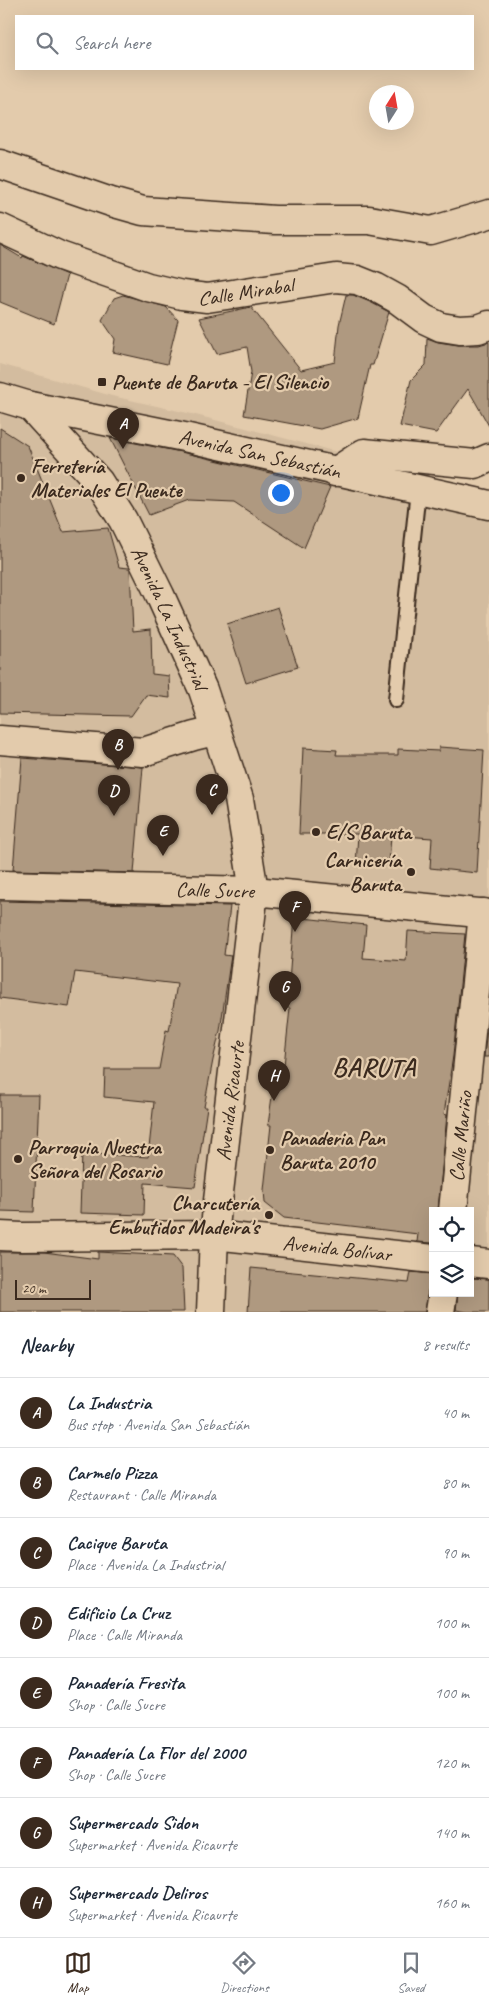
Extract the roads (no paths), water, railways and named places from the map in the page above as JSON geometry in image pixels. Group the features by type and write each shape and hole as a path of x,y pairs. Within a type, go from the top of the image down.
{"street":[{"path":"0,164 143,211 275,220 369,220 430,231 489,214"},
{"name":"Calle Mirabal","path":"0,228 60,256 148,287 182,295 207,298 336,278 350,279 377,288 441,328 478,329 489,325"},
{"path":"0,397 30,406"},
{"name":"Avenida San Sebastián","path":"30,406 184,437 489,505"},
{"name":"Avenida La Industrial","path":"30,406 98,482 123,520 160,595 203,690 239,799 254,891"},
{"path":"335,472 364,453 475,464 489,458"},
{"path":"0,740 142,752 215,731"},
{"name":"Calle Sucre","path":"0,885 254,891 486,913"},
{"name":"Avenida Ricaurte","path":"211,1312 214,1235 254,891"},
{"name":"Calle Mariño","path":"453,1207 486,913"},
{"name":"Avenida Bolívar","path":"0,1236 214,1235 429,1259"},
{"path":"474,1262 489,1264"},
{"path":"440,1312 442,1297"}],"lane":[{"path":"396,700 418,490"}],"place":[{"name":"Puente de Baruta - El Silencio","path":"102,382"},
{"name":"La Industria","path":"123,449"},
{"name":"Ferretería Materiales El Puente","path":"21,478"},
{"name":"Carmelo Pizza","path":"118,770"},
{"name":"Cacique Baruta","path":"212,815"},
{"name":"Edificio La Cruz","path":"114,816"},
{"name":"E/S Baruta","path":"316,832"},
{"name":"Panadería Fresita","path":"163,856"},
{"name":"Carnicería Baruta","path":"411,872"},
{"name":"Panadería La Flor del 2000","path":"295,932"},
{"name":"Supermercado Sidon","path":"285,1012"},
{"name":"Supermercado Deliros","path":"274,1101"},
{"name":"Panaderia Pan Baruta 2010","path":"270,1150"},
{"name":"Parroquia Nuestra Señora del Rosario","path":"18,1159"},
{"name":"Charcutería Embutidos Madeira's","path":"269,1215"}],"district":[{"name":"BARUTA","path":"374,1067"}]}
